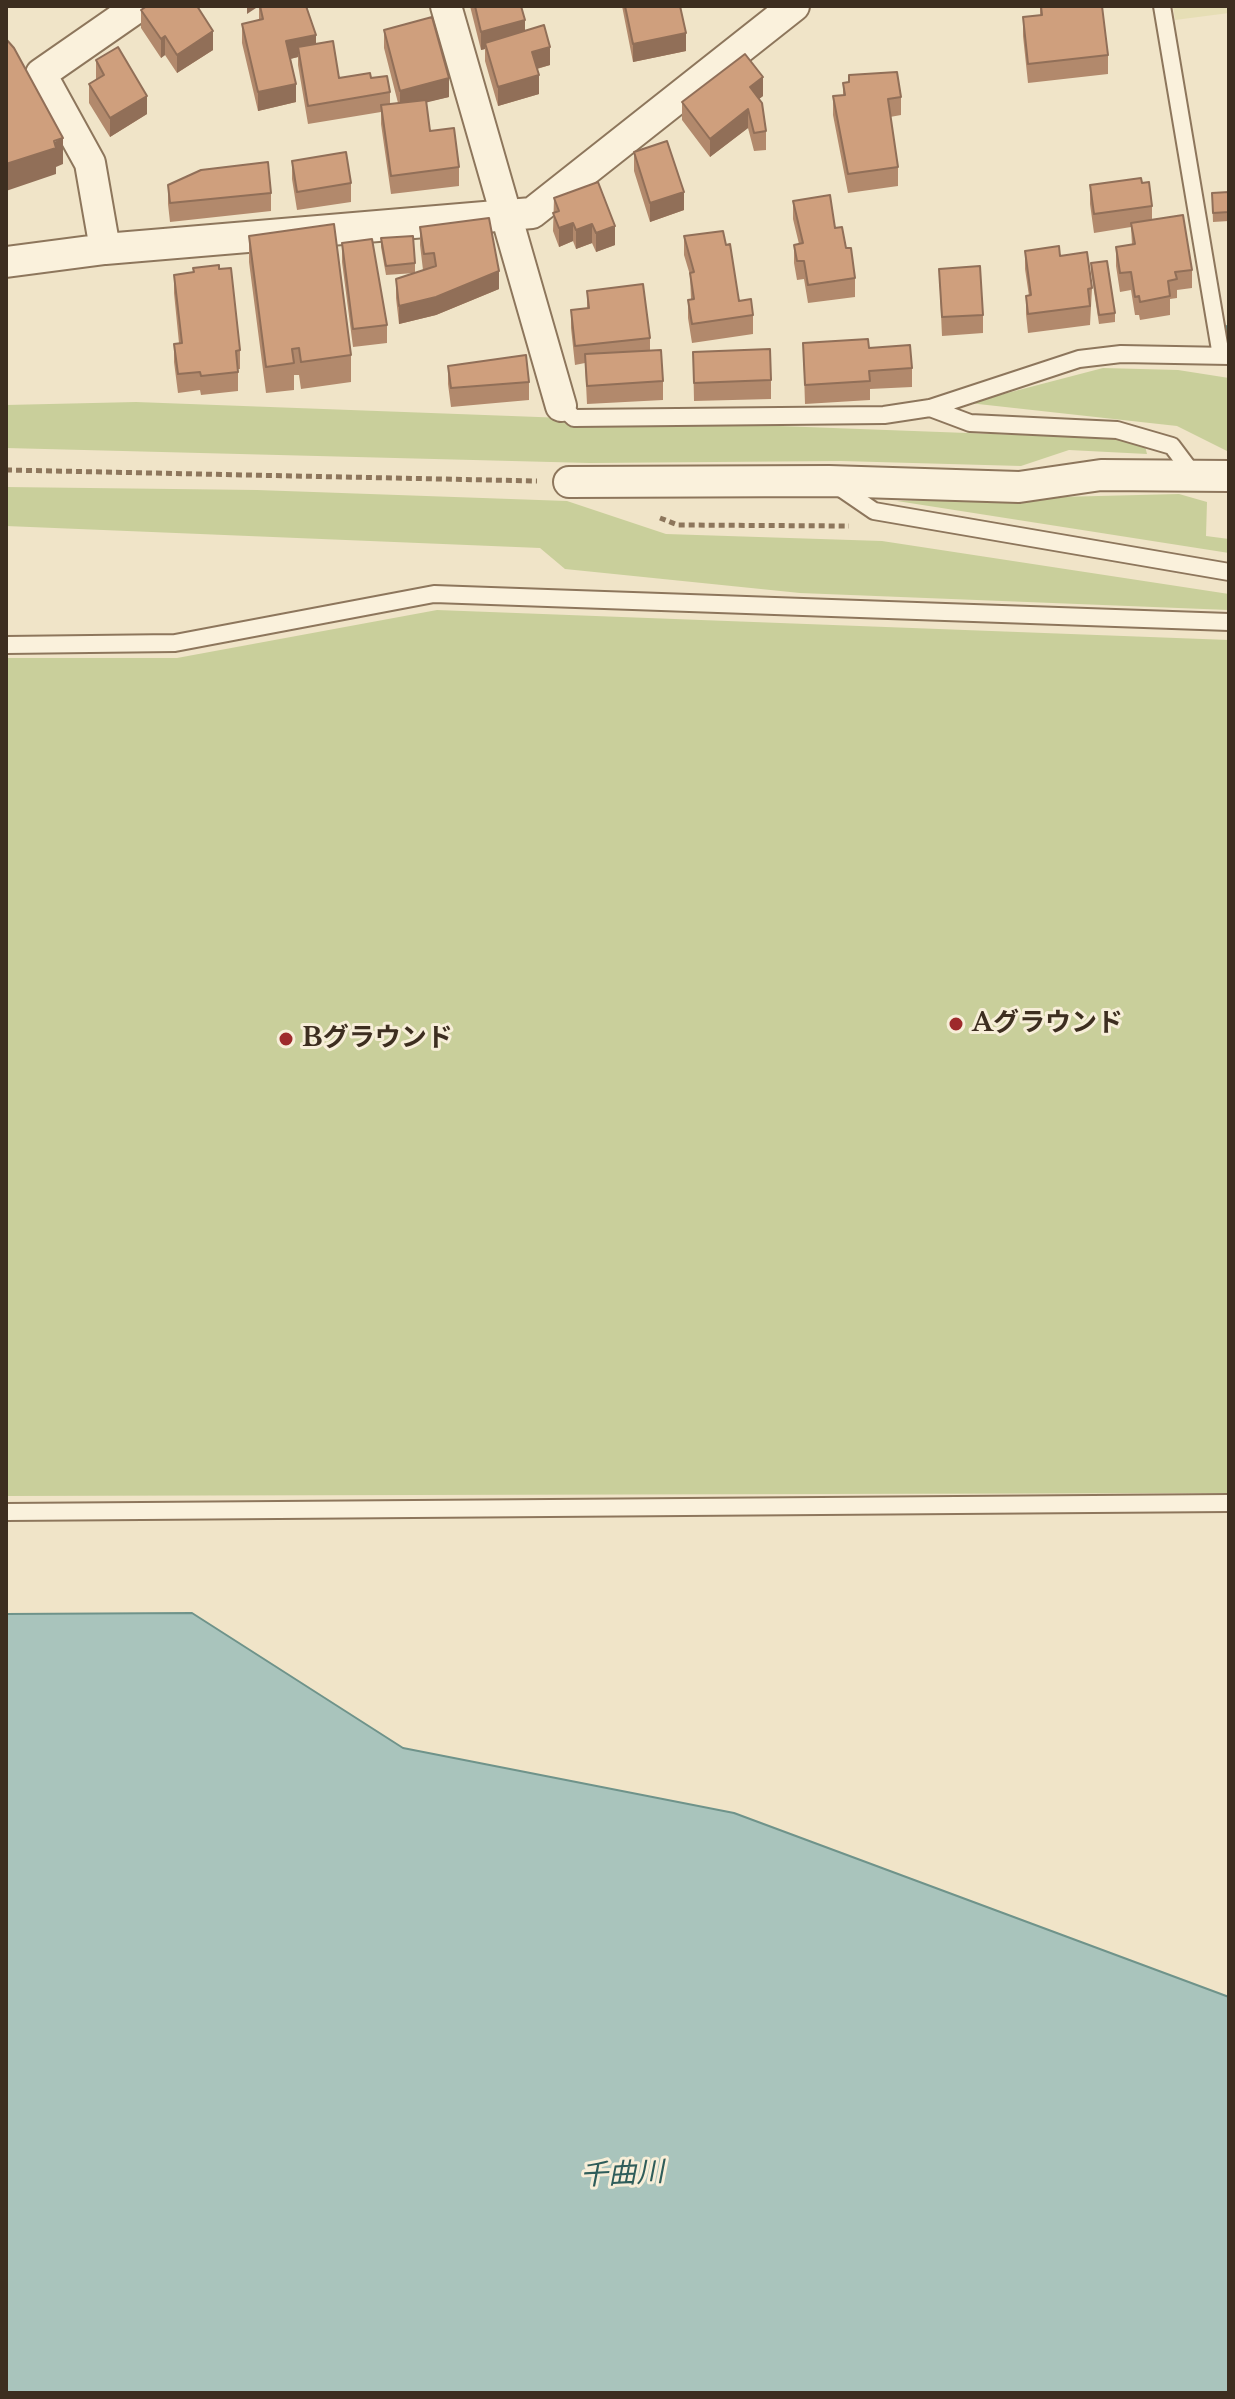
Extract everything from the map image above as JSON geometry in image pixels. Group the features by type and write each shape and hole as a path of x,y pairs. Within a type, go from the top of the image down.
{"street":[{"path":"105,249 90,163 41,74 139,6"},
{"path":"446,6 561,406"},
{"path":"7,261 105,249 532,213 794,6"},
{"path":"569,482 829,481 1019,487 1101,475 1229,476"}],"lane":[{"path":"561,406 574,418 786,419 884,415 930,408 1079,359 1121,354 1225,356 1162,6"},
{"path":"930,408 970,423 1117,430 1172,446 1193,474"},
{"path":"829,481 874,511 1229,572"},
{"path":"6,645 175,643 434,594 1229,622"},
{"path":"6,1512 1229,1503"}],"shaded area":[{"path":"1173,6 1229,6 1229,13 1175,20"}],"green space":[{"path":"1103,368 1178,370 1229,378 1229,452 1177,426 969,403"},
{"path":"136,402 1128,439 1145,446 1147,454 1069,450 1021,466 841,461 590,463 6,448 6,405"},
{"path":"6,487 257,490 567,501 666,534 882,541 1229,594 1229,610 800,593 565,569 540,548 6,526"},
{"path":"1179,494 1207,502 1206,536 1229,539 1229,553 897,501"},
{"path":"437,610 1229,640 1229,1493 6,1496 6,658 177,658"}],"water":[{"name":"千曲川","path":"192,1613 403,1748 734,1813 1229,1997 1229,2393 6,2393 6,1614"}],"building":[{"path":"147,6 197,6 213,31 177,55 165,36 161,39 141,10"},
{"path":"260,6 306,6 316,35 286,41 296,84 258,92 242,24 263,19"},
{"path":"475,6 521,6 525,20 481,32"},
{"path":"625,6 680,6 686,33 633,44"},
{"path":"1041,6 1102,6 1108,55 1028,64 1023,17 1042,15"},
{"path":"432,17 449,78 400,91 384,30"},
{"path":"544,25 550,47 532,52 539,75 498,87 485,43"},
{"path":"6,39 14,48 63,138 54,141 56,148 6,164"},
{"path":"333,41 339,78 370,73 371,78 387,76 390,92 308,106 298,47"},
{"path":"118,47 147,96 110,118 89,84 104,75 96,60"},
{"path":"745,54 763,77 750,87 762,103 766,131 754,133 748,109 710,139 682,102"},
{"path":"897,72 901,97 888,99 898,167 848,174 833,96 845,95 843,83 849,82 849,75"},
{"path":"426,100 430,131 454,128 459,167 391,176 381,105"},
{"path":"667,141 684,192 650,203 634,152"},
{"path":"346,152 351,183 297,192 292,161"},
{"path":"268,162 271,193 170,203 168,185 201,170"},
{"path":"1141,178 1142,183 1149,182 1152,206 1094,214 1090,185"},
{"path":"598,182 615,226 596,233 592,224 576,230 573,223 559,228 553,213 559,211 554,198"},
{"path":"1229,192 1229,212 1213,213 1212,193"},
{"path":"830,195 835,228 842,227 846,248 851,248 855,278 808,285 804,261 797,261 794,245 803,243 793,201"},
{"path":"1183,215 1192,270 1175,272 1177,279 1168,281 1170,296 1140,302 1139,296 1135,297 1131,272 1120,273 1116,247 1135,244 1131,223"},
{"path":"489,218 499,271 436,297 399,306 396,279 436,266 434,253 424,254 420,227"},
{"path":"334,224 351,355 301,362 299,348 292,349 294,363 266,367 249,236"},
{"path":"723,231 726,245 730,244 739,301 751,299 753,315 692,324 688,300 694,299 690,273 694,272 684,236"},
{"path":"413,236 415,263 386,266 381,238"},
{"path":"372,239 387,325 353,329 342,243"},
{"path":"1059,246 1060,256 1087,252 1092,288 1088,289 1090,306 1028,314 1026,296 1031,295 1025,251"},
{"path":"1107,261 1115,313 1099,315 1091,263"},
{"path":"219,265 219,269 231,268 240,350 236,351 238,372 201,376 200,372 178,374 174,344 182,343 174,275 194,272 193,268"},
{"path":"980,266 983,315 942,317 939,269"},
{"path":"643,284 650,338 575,346 571,310 589,308 587,291"},
{"path":"868,339 869,348 910,345 912,368 869,371 870,381 805,385 803,343"},
{"path":"770,349 771,380 694,383 693,352"},
{"path":"661,350 663,381 587,386 585,354"},
{"path":"526,355 529,382 451,388 448,366"}],"place":[{"name":"Aグラウンド","path":"956,1024"},
{"name":"Bグラウンド","path":"286,1039"}]}
